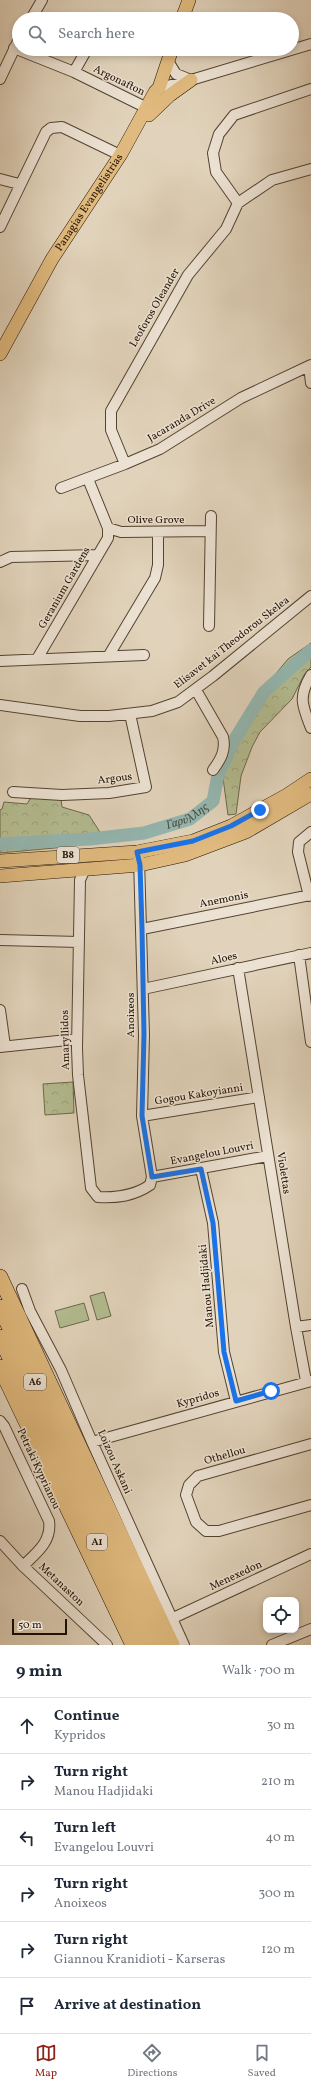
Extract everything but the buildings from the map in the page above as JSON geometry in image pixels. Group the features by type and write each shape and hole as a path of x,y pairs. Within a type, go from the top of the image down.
{"highway":[{"path":"0,1277 172,1645"},
{"name":"A6","path":"0,1307 70,1457"},
{"path":"27,1333 70,1457"},
{"name":"A6","path":"0,1336 48,1440"},
{"path":"0,1361 30,1415 48,1440"},
{"path":"0,1367 133,1645"},
{"name":"A1","path":"48,1440 145,1645"},
{"name":"A1","path":"70,1457 158,1645"}],"main road":[{"path":"185,12 189,0"},
{"path":"148,111 158,96 158,88 170,56"},
{"path":"148,111 191,80"},
{"name":"Panagias Evangelistrias","path":"0,354 52,258 148,111"},
{"name":"B8","path":"0,861 137,852 193,841 231,826 311,779"},
{"name":"B8","path":"0,876 79,872 140,865 185,855 232,838 253,828 311,794"}],"street":[{"path":"34,12 42,0"},
{"path":"299,48 311,44"},
{"path":"0,79 12,52"},
{"name":"Argonafton","path":"42,56 148,111"},
{"path":"74,72 83,56"},
{"path":"170,56 176,74 191,80"},
{"path":"158,88 191,80 271,56"},
{"path":"311,89 234,115 219,134 214,153 216,172 238,203 272,180 311,169"},
{"path":"0,227 19,184 46,132 51,128 62,127 120,154"},
{"path":"0,179 19,184"},
{"name":"Leoforos Oleander","path":"125,464 111,430 111,411 188,275 226,230 238,203"},
{"path":"310,365 311,383"},
{"name":"Jacaranda Drive","path":"61,488 160,449 241,398 310,365"},
{"path":"88,478 108,528"},
{"path":"209,626 211,516"},
{"name":"Olive Grove","path":"108,528 122,532 210,531"},
{"name":"Geranium Gardens","path":"37,659 108,538 108,528"},
{"path":"109,655 155,578 158,565 158,532"},
{"path":"0,562 11,557 98,555"},
{"name":"Elisavet kai Theodorou Skelea","path":"0,705 80,716 109,716 152,711 178,702 196,690 311,596"},
{"path":"0,661 144,654"},
{"path":"311,675 302,694 302,705 311,728"},
{"path":"196,690 223,737 225,744 220,759 213,770"},
{"name":"Argous","path":"13,792 62,795 109,793 146,787 130,714"},
{"path":"310,896 298,852 299,842 311,832"},
{"name":"Anoixeos","path":"137,852 140,865 142,929 142,1116 152,1177"},
{"name":"Amaryllidos","path":"79,872 78,1075 91,1188 98,1198 115,1198 139,1193 150,1185 152,1177"},
{"name":"Anemonis","path":"142,929 310,896"},
{"path":"0,940 79,942"},
{"name":"Aloes","path":"143,989 311,953"},
{"path":"299,956 311,1042"},
{"name":"Violettas","path":"238,968 296,1328 308,1381"},
{"path":"0,1010 2,1047 77,1039"},
{"name":"Gogou Kakoyianni","path":"142,1116 259,1097"},
{"name":"Evangelou Louvri","path":"152,1177 268,1156"},
{"name":"Manou Hadjidaki","path":"201,1169 213,1223 224,1352 236,1401"},
{"name":"Loizou Askani","path":"22,1289 30,1312 61,1370 171,1619 184,1645"},
{"path":"296,1328 311,1325"},
{"name":"Kypridos","path":"92,1442 308,1381"},
{"name":"Petraki Kyprianou","path":"0,1421 4,1426 49,1521 50,1532 45,1544 23,1566"},
{"name":"Othellou","path":"311,1444 198,1476 189,1485 186,1495 196,1522 206,1531 219,1531 311,1505"},
{"name":"Metanaston","path":"0,1541 23,1566 107,1645"},
{"name":"Menexedon","path":"171,1619 311,1554"},
{"path":"272,1645 311,1629"}],"green space":[{"path":"311,643 311,667 304,675 292,699 260,732 252,747 241,776 236,814 228,815 221,763 236,730 258,695 288,659"},
{"path":"37,797 61,799 62,807 89,815 105,840 55,848 0,853 0,810 2,809 4,802 27,804 30,799"},
{"path":"73,1082 74,1113 45,1115 43,1084"},
{"path":"104,1292 111,1316 97,1320 90,1296"},
{"path":"84,1303 89,1320 60,1328 55,1311"}],"waterway":[{"name":"Γαρύλλης","path":"0,844 90,839 144,833 190,819 213,801 218,775 235,739 264,692 311,650"}],"route":[{"path":"260,810 231,826 193,841 137,852 140,865 139,876 142,929 144,1034 142,1116 152,1177 201,1169 213,1223 224,1352 236,1401 271,1391"}]}
